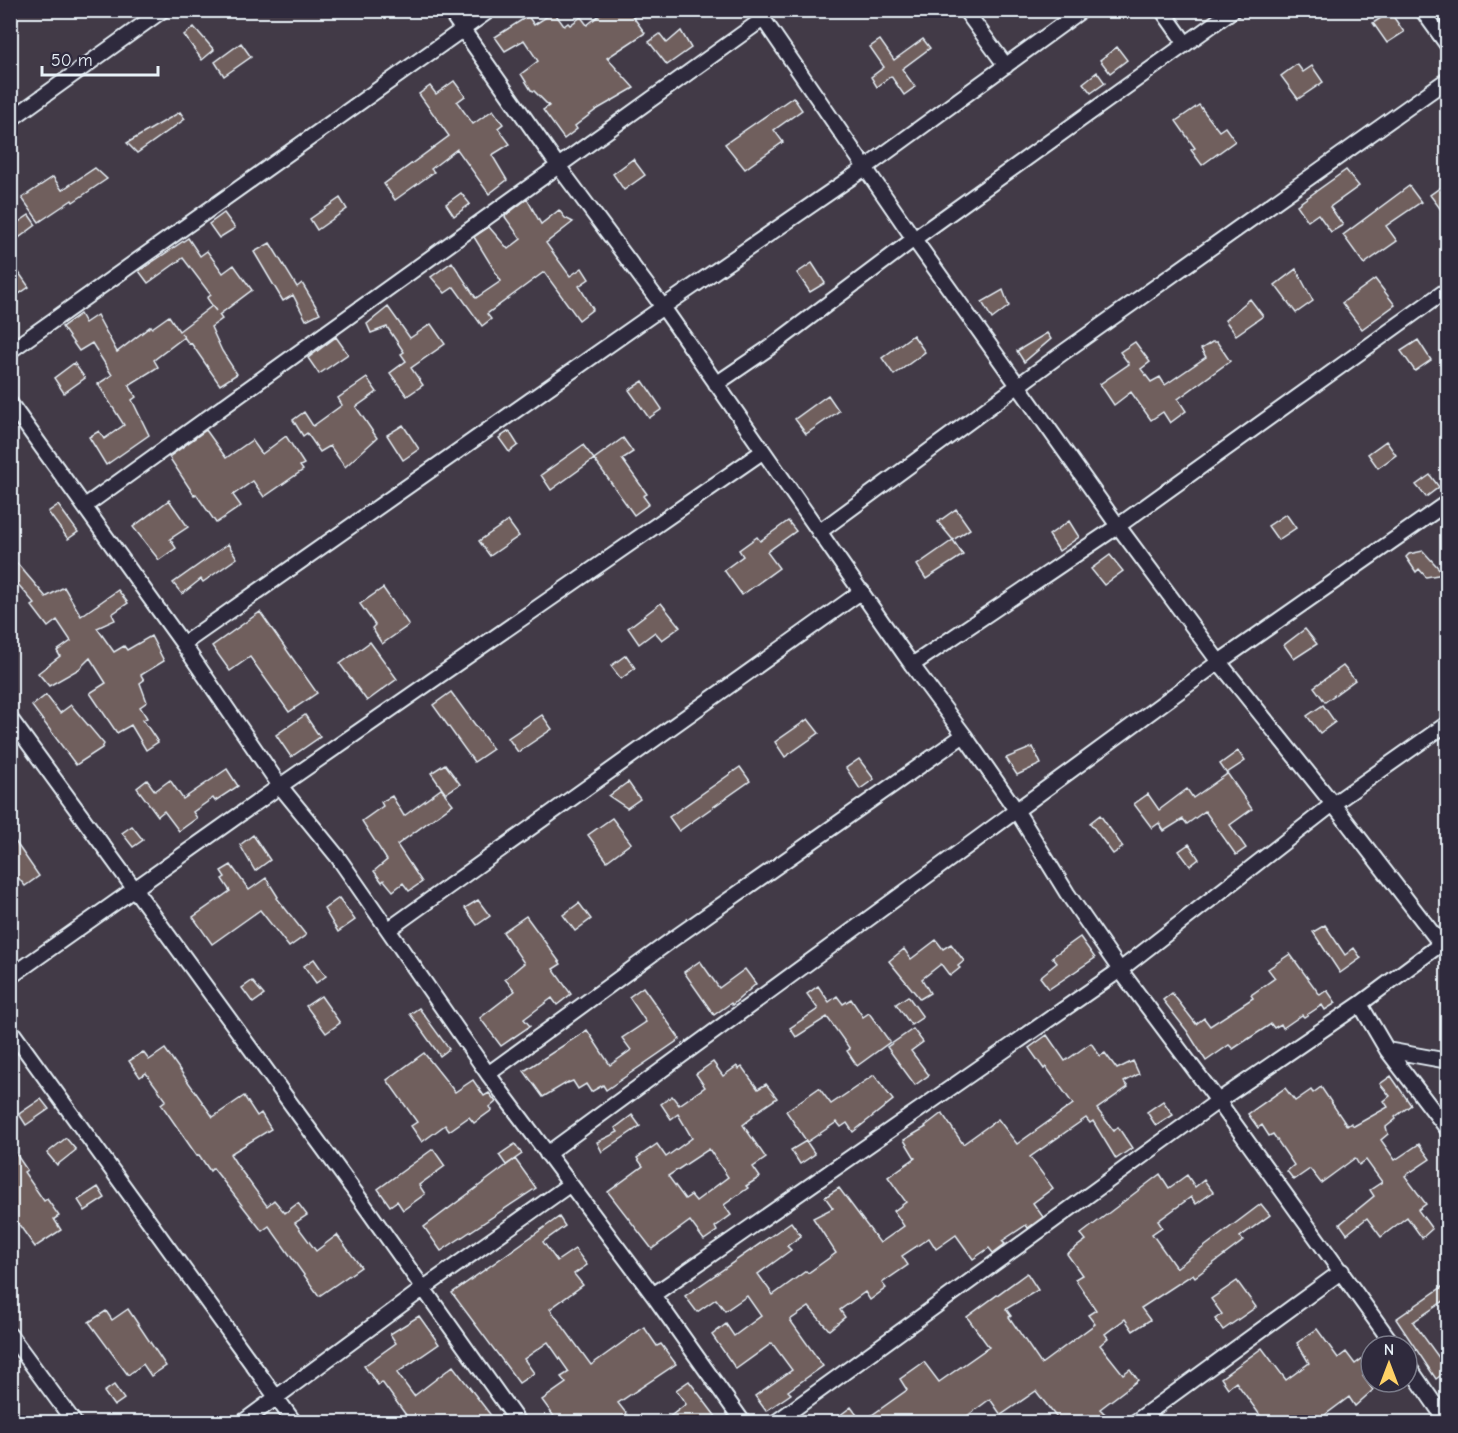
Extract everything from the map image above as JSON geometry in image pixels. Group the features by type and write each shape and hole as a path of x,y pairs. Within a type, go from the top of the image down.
{"street":[{"path":"10,120 163,10"},
{"path":"449,10 559,167 663,307 762,452 964,735 1016,810 1067,893 1120,970 1218,1101 1386,1334"},
{"path":"10,351 490,10"},
{"path":"965,10 1006,66"},
{"path":"183,644 865,168 1082,10"},
{"path":"1162,10 1186,44"},
{"path":"716,384 769,348 914,239 1233,10"},
{"path":"1422,10 1448,46"},
{"path":"85,506 559,167 760,15 914,239 1118,526 1219,662 1444,941 1360,1004 1218,1101 776,1422"},
{"path":"819,532 1152,288 1448,79"},
{"path":"912,665 1118,526 1448,289"},
{"path":"10,403 183,644 280,786 337,856 488,1074 653,1295 743,1422"},
{"path":"10,977 280,786 762,452"},
{"path":"547,1154 1219,662 1448,502"},
{"path":"389,929 862,591"},
{"path":"10,718 424,1288 518,1422"},
{"path":"653,1295 1120,970 1333,804 1448,723"},
{"path":"488,1074 682,933 964,735"},
{"path":"1360,1004 1387,1050 1448,1130"},
{"path":"10,1029 294,1422"},
{"path":"1387,1050 1448,1061"},
{"path":"243,1422 424,1288 570,1185"},
{"path":"1135,1422 1342,1271"},
{"path":"10,1335 74,1422"},
{"path":"1419,1382 1448,1422"}],"building":[{"path":"606,10 628,10 645,33 607,58 634,88 596,110 575,126 577,129 564,139 543,110 549,106 531,90 521,74 538,61 524,40 505,51 495,37 528,16 534,25 554,12 564,26 568,23 570,25 581,17 587,25"},
{"path":"1390,12 1404,32 1387,43 1373,23"},
{"path":"194,27 214,50 202,60 184,35"},
{"path":"681,31 691,48 667,65 649,42 660,34 667,43"},
{"path":"923,39 930,48 902,69 915,87 904,95 891,76 877,87 871,77 884,67 870,47 880,40 894,60"},
{"path":"241,43 251,57 224,76 215,62"},
{"path":"1117,47 1127,60 1110,73 1100,60"},
{"path":"1297,64 1303,72 1312,66 1323,82 1298,99 1281,76"},
{"path":"1097,72 1105,83 1091,93 1083,83"},
{"path":"454,81 465,96 457,102 473,124 493,110 503,124 498,128 510,144 492,155 507,180 489,194 457,149 431,169 434,172 395,200 384,184 449,136 419,94 430,86 436,94"},
{"path":"793,97 802,110 774,130 783,142 745,169 725,144"},
{"path":"1199,105 1219,131 1225,127 1235,141 1202,165 1191,150 1195,148 1176,121"},
{"path":"180,112 185,119 137,153 127,143"},
{"path":"633,159 645,175 624,190 613,174"},
{"path":"95,168 107,179 39,222 22,198 53,177 62,190"},
{"path":"1346,170 1359,186 1330,207 1343,225 1331,232 1318,214 1308,221 1297,205"},
{"path":"1448,182 1448,219 1430,195"},
{"path":"1409,186 1421,202 1386,226 1397,241 1364,264 1343,235"},
{"path":"461,193 470,204 454,216 446,204"},
{"path":"340,198 347,209 317,230 310,219"},
{"path":"527,199 541,224 559,210 565,218 573,222 546,243 570,276 582,268 589,279 579,286 593,309 579,320 544,272 487,314 491,319 482,326 454,287 445,293 431,277 452,262 476,298 501,281 474,237 489,227 508,249 521,239 505,217"},
{"path":"224,213 235,228 219,238 209,224"},
{"path":"29,215 36,225 16,240 10,228"},
{"path":"188,238 200,256 207,251 223,273 234,265 252,290 219,315 222,319 211,327 222,351 237,374 220,385 191,343 189,344 184,337 154,360 158,367 129,385 136,397 132,400 149,435 106,465 89,437 99,431 104,439 124,425 98,384 112,375 92,343 79,351 62,327 80,314 85,323 97,315 117,352 151,326 152,328 169,316 179,331 212,306 216,311 207,298 211,295 183,258 148,283 139,271"},
{"path":"270,243 297,287 302,283 320,313 306,320 293,295 283,301 254,252"},
{"path":"10,260 29,287 10,300"},
{"path":"812,263 825,283 810,292 797,273"},
{"path":"1296,269 1313,301 1296,313 1275,285"},
{"path":"1375,279 1395,305 1362,329 1342,303"},
{"path":"1003,290 1009,306 992,319 982,302"},
{"path":"1250,299 1263,316 1236,335 1225,320"},
{"path":"388,307 410,338 431,324 445,344 411,368 423,385 407,396 390,373 406,361 401,354 404,352 387,327 371,333 367,324"},
{"path":"1047,333 1051,339 1024,362 1017,351"},
{"path":"913,335 925,352 894,375 882,358"},
{"path":"336,337 348,354 319,374 308,358"},
{"path":"1418,340 1431,360 1415,371 1401,351"},
{"path":"1135,342 1150,362 1141,369 1151,382 1160,377 1165,385 1206,357 1201,349 1212,342 1217,342 1230,361 1178,399 1186,411 1170,423 1163,412 1151,420 1131,392 1114,405 1100,384 1129,364 1120,352"},
{"path":"74,363 85,378 64,393 54,378"},
{"path":"367,378 377,392 356,407 377,438 345,467 330,446 320,452 307,433 303,436 293,420 304,412 313,426 342,405 338,398"},
{"path":"643,381 662,409 649,418 629,390"},
{"path":"828,395 839,411 806,434 795,419"},
{"path":"403,425 419,449 403,460 387,435"},
{"path":"206,430 226,458 252,440 262,454 286,436 304,464 300,466 303,470 264,497 253,481 233,495 241,506 216,523 169,457"},
{"path":"509,431 518,445 509,452 499,438"},
{"path":"623,438 633,452 622,459 647,494 643,496 649,504 634,515 594,459"},
{"path":"1386,441 1396,455 1378,468 1368,454"},
{"path":"583,445 594,459 551,490 541,475"},
{"path":"1430,475 1439,487 1426,497 1416,485"},
{"path":"169,500 188,527 170,539 176,548 159,560 133,527"},
{"path":"58,505 78,532 68,539 48,512"},
{"path":"956,509 970,529 953,540 938,522"},
{"path":"1286,514 1296,528 1278,540 1268,526"},
{"path":"508,521 519,536 490,556 479,541"},
{"path":"788,521 796,531 767,552 779,568 742,595 724,570 743,556 739,550 757,537 760,541"},
{"path":"1069,521 1079,537 1059,551 1049,535"},
{"path":"953,540 963,555 926,579 917,565"},
{"path":"228,544 237,558 203,582 201,579 182,594 173,583"},
{"path":"1423,551 1444,574 1426,577 1419,569 1416,572 1406,557 1409,554"},
{"path":"10,555 46,597 64,587 81,616 118,590 128,603 112,614 115,620 97,628 114,652 124,646 127,650 151,636 164,661 141,675 144,680 140,683 147,702 140,707 147,718 143,720 158,742 146,750 131,725 117,733 90,693 106,683 90,658 79,669 49,686 38,673 60,656 57,651 71,641 57,620 48,627 32,606 35,604 10,575"},
{"path":"1110,555 1123,571 1104,585 1091,569"},
{"path":"383,588 409,625 382,644 372,628 375,625 360,604"},
{"path":"661,603 680,627 662,640 655,632 639,644 628,628"},
{"path":"260,612 317,693 289,712 250,657 230,671 212,646"},
{"path":"1305,629 1317,644 1294,659 1284,645"},
{"path":"370,642 397,679 367,701 340,664"},
{"path":"626,655 635,668 621,679 611,666"},
{"path":"1343,666 1355,680 1325,702 1314,687"},
{"path":"451,692 493,749 474,762 433,705"},
{"path":"46,695 60,713 71,705 104,744 102,748 76,765 32,706"},
{"path":"1323,705 1335,722 1320,733 1307,716"},
{"path":"305,715 320,737 291,757 276,735"},
{"path":"542,715 552,729 518,752 508,738"},
{"path":"808,719 819,733 785,757 775,742"},
{"path":"1033,747 1041,764 1017,775 1006,758"},
{"path":"1238,751 1245,761 1227,773 1252,809 1230,825 1246,848 1236,855 1205,811 1187,824 1183,819 1164,831 1159,823 1152,828 1134,804 1148,794 1159,810 1187,789 1193,798 1227,774 1220,764"},
{"path":"859,759 874,779 860,789 846,768"},
{"path":"445,764 460,784 445,794 453,804 397,845 422,882 409,891 403,883 393,891 374,871 387,860 362,821 383,806 381,802 392,796 404,816 441,789 445,793 431,773"},
{"path":"740,767 750,781 679,831 669,817"},
{"path":"227,769 238,786 215,801 213,798 193,812 197,818 179,831 164,811 158,816 137,788 147,780 155,791 170,780 183,799"},
{"path":"628,782 640,799 627,808 609,796"},
{"path":"1100,815 1123,847 1113,854 1090,823"},
{"path":"612,818 631,843 607,861 588,835"},
{"path":"132,826 143,840 133,847 122,833"},
{"path":"10,834 39,876 25,886 10,868"},
{"path":"253,835 270,860 255,871 240,845"},
{"path":"1189,844 1199,859 1190,866 1179,851"},
{"path":"231,865 249,890 266,878 277,898 306,935 289,947 260,910 212,944 193,917 230,891 222,879 225,877 221,871"},
{"path":"339,898 355,920 338,932 324,909"},
{"path":"478,900 490,916 477,925 465,908"},
{"path":"579,903 591,919 575,931 563,915"},
{"path":"526,916 561,964 553,969 571,994 557,1005 552,998 524,1019 530,1026 501,1046 480,1018 515,991 505,979 524,963 503,932"},
{"path":"1325,925 1345,955 1354,948 1361,958 1340,973 1313,932"},
{"path":"1080,937 1095,958 1049,989 1040,977 1057,963 1052,957"},
{"path":"936,940 943,949 951,944 964,961 958,966 960,968 950,976 941,964 922,979 930,993 920,999 889,961 904,949 911,959"},
{"path":"1290,954 1320,995 1327,990 1336,1003 1325,1010 1322,1005 1283,1028 1281,1024 1274,1028 1271,1024 1233,1049 1229,1045 1206,1061 1163,1000 1172,993 1196,1024 1204,1018 1210,1026 1253,998 1251,995 1275,978 1268,969"},
{"path":"314,959 326,976 316,983 304,966"},
{"path":"700,961 719,988 745,969 756,984 732,1005 731,1003 714,1015 684,972"},
{"path":"252,981 264,995 253,1003 242,988"},
{"path":"818,986 829,1002 837,996 843,1004 851,999 863,1017 869,1013 890,1042 857,1066 847,1051 850,1049 827,1017 796,1037 790,1028 818,1009 807,994"},
{"path":"643,987 680,1039 606,1090 603,1085 591,1092 586,1084 578,1089 573,1081 543,1097 524,1071 587,1030 610,1065 631,1050 622,1038 646,1022 629,997"},
{"path":"321,996 340,1023 326,1033 306,1006"},
{"path":"908,996 923,1017 911,1025 896,1004"},
{"path":"419,1008 449,1049 440,1056 410,1014"},
{"path":"913,1029 923,1042 911,1051 929,1075 915,1085 887,1047"},
{"path":"1047,1035 1065,1061 1091,1043 1100,1056 1105,1053 1117,1069 1133,1061 1139,1074 1124,1082 1128,1087 1097,1109 1114,1131 1118,1127 1132,1148 1116,1159 1093,1121 1090,1123 1086,1118 1030,1157 1053,1188 1033,1203 1043,1217 1028,1228 1026,1225 1002,1241 1005,1244 993,1253 989,1248 973,1259 956,1235 936,1249 929,1238 902,1256 908,1265 882,1283 886,1288 870,1300 865,1292 840,1310 845,1317 829,1330 809,1307 790,1320 823,1366 788,1391 791,1394 766,1411 755,1396 792,1370 772,1343 736,1369 712,1335 726,1324 734,1336 761,1316 747,1296 725,1311 716,1299 697,1312 685,1296 791,1222 801,1236 787,1246 791,1250 758,1274 773,1295 806,1271 808,1273 836,1253 813,1218 833,1208 825,1197 839,1188 880,1243 904,1226 894,1211 906,1202 888,1177 915,1158 904,1140 926,1127 942,1113 963,1144 998,1119 1017,1144 1073,1104 1029,1048"},
{"path":"165,1049 213,1117 244,1096 257,1116 261,1113 271,1129 230,1154 267,1206 274,1200 285,1213 298,1203 307,1215 295,1223 316,1251 337,1235 361,1267 319,1296 269,1226 262,1231 213,1168 210,1171 199,1155 197,1156 161,1104 166,1100 146,1073 140,1077 129,1061 143,1052 149,1060"},
{"path":"424,1053 455,1092 473,1080 484,1096 489,1093 496,1102 490,1107 492,1110 474,1123 469,1117 449,1131 445,1125 422,1142 411,1126 417,1122 387,1080"},
{"path":"713,1062 723,1076 737,1066 739,1069 742,1067 758,1089 766,1084 777,1098 752,1115 753,1117 743,1125 766,1158 753,1167 760,1177 724,1205 731,1215 715,1227 717,1231 704,1240 690,1221 652,1249 608,1192 643,1166 637,1158 657,1144 666,1157 692,1138 678,1114 671,1119 661,1104 672,1096 679,1105 705,1087 696,1074","holes":["709,1149 728,1177 696,1201 691,1195 685,1199 668,1176"]},
{"path":"874,1075 893,1100 853,1132 847,1123 841,1127 837,1122 807,1142 786,1111 819,1088 831,1104"},
{"path":"1391,1076 1411,1105 1386,1127 1388,1134 1381,1140 1395,1160 1419,1144 1430,1159 1405,1176 1426,1204 1418,1210 1432,1229 1422,1238 1407,1217 1381,1237 1367,1218 1347,1234 1340,1224 1374,1196 1370,1190 1382,1182 1366,1160 1359,1165 1355,1158 1321,1183 1310,1169 1294,1180 1287,1171 1294,1165 1273,1134 1269,1136 1262,1125 1258,1128 1248,1114 1285,1088 1295,1101 1311,1090 1313,1093 1321,1087 1347,1126 1351,1123 1354,1126 1388,1107 1384,1101 1390,1096 1380,1084"},
{"path":"41,1099 49,1109 26,1125 19,1114"},
{"path":"1163,1101 1173,1115 1156,1126 1147,1112"},
{"path":"632,1115 640,1126 602,1152 597,1142 618,1132 615,1128"},
{"path":"66,1138 76,1150 57,1165 47,1153"},
{"path":"806,1141 815,1154 800,1164 791,1150"},
{"path":"515,1144 522,1154 506,1165 499,1155"},
{"path":"10,1145 27,1170 24,1172 44,1201 47,1199 59,1216 54,1219 61,1230 35,1247 10,1212"},
{"path":"433,1149 445,1166 419,1185 425,1194 403,1210 397,1201 390,1206 378,1189"},
{"path":"515,1159 536,1188 441,1251 424,1227"},
{"path":"1160,1174 1169,1188 1187,1175 1195,1187 1204,1180 1213,1192 1196,1204 1191,1197 1158,1221 1162,1227 1152,1234 1176,1268 1261,1204 1270,1215 1240,1237 1243,1241 1195,1277 1193,1274 1141,1308 1150,1320 1133,1331 1125,1319 1105,1334 1108,1338 1100,1345 1123,1374 1130,1369 1138,1380 1100,1409 1106,1415 1096,1422 1089,1415 1079,1422 1060,1422 1036,1391 1001,1415 990,1399 959,1422 862,1422 907,1390 900,1379 924,1362 939,1382 989,1347 967,1317 1027,1273 1038,1290 1006,1309 1041,1364 1095,1324 1088,1315 1096,1310 1075,1279 1082,1275 1067,1254 1086,1240 1081,1234"},
{"path":"98,1187 105,1198 85,1211 78,1200"},
{"path":"559,1217 565,1226 543,1242 557,1261 575,1249 587,1265 574,1274 583,1285 550,1309 591,1365 644,1327 657,1346 661,1344 676,1364 618,1403 633,1422 558,1422 542,1400 566,1383 561,1377 569,1372 548,1342 524,1359 534,1373 519,1383 452,1293"},
{"path":"1237,1281 1256,1307 1223,1330 1215,1319 1222,1314 1211,1299"},
{"path":"1448,1283 1448,1298 1413,1322 1448,1370 1436,1379 1419,1354 1419,1334 1406,1334 1396,1319"},
{"path":"128,1309 166,1366 151,1376 143,1364 128,1375 89,1322 106,1311 112,1320"},
{"path":"419,1316 439,1344 397,1373 414,1396 453,1366 496,1422 411,1422 382,1382 378,1385 364,1366 396,1343 390,1334"},
{"path":"1317,1329 1338,1358 1346,1352 1355,1364 1359,1361 1359,1394 1368,1394 1355,1406 1349,1397 1325,1415 1330,1422 1265,1422 1236,1382 1228,1388 1221,1378 1262,1348 1286,1380 1309,1363 1297,1343"},
{"path":"689,1381 720,1422 663,1422 686,1404 676,1390"},
{"path":"114,1385 124,1399 114,1406 104,1392"},
{"path":"851,1407 862,1422 831,1422"}]}
